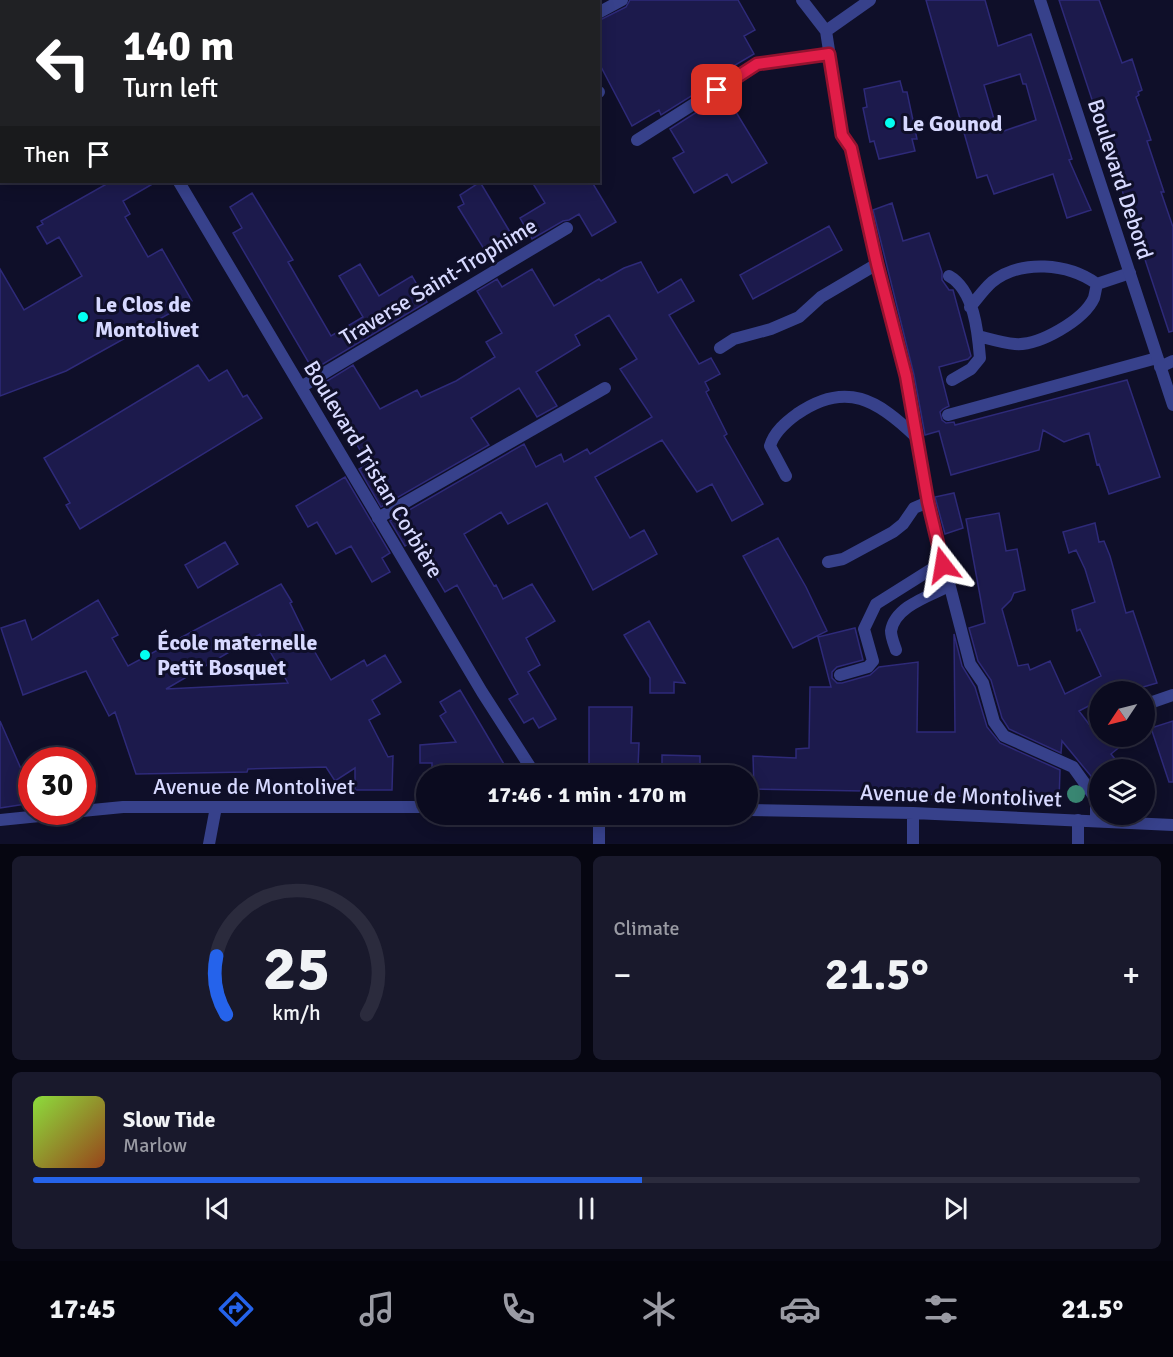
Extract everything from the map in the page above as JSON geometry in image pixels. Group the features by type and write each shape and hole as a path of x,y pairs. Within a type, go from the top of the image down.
{"street":[{"path":"600,12 622,0"},
{"path":"802,0 826,31 842,135 851,148 877,264 906,376 928,502 970,664 983,683 994,722 1004,736 1073,767 1089,789"},
{"path":"826,31 870,0"},
{"name":"Boulevard Debord","path":"1040,0 1173,405"},
{"path":"637,140 757,64 829,54"},
{"name":"Boulevard Tristan Corbière","path":"180,183 482,692 529,765"},
{"name":"Traverse Saint-Trophime","path":"301,387 567,228"},
{"path":"720,348 734,339 771,329 799,317 821,297 877,264"},
{"path":"970,307 992,282 1011,272 1030,267 1059,267 1085,275 1097,284"},
{"path":"1097,284 1130,273"},
{"path":"949,276 959,282 970,307 978,336 980,358 971,369 952,380"},
{"path":"978,336 1017,344 1045,337 1075,320 1093,299 1097,284"},
{"path":"948,415 1173,360"},
{"path":"378,518 605,388"},
{"path":"786,476 771,446 772,438 793,417 830,397 849,395 872,403 900,421 916,437"},
{"path":"828,562 843,559 893,532 903,524 914,508 928,502"},
{"path":"840,675 868,667 873,661 864,629 876,604 930,570 943,565"},
{"path":"896,650 891,633 896,619 907,608 949,586"},
{"path":"1155,701 1173,695"},
{"name":"Avenue de Montolivet","path":"96,810 123,807 416,807"},
{"path":"209,844 216,807"},
{"name":"Avenue de Montolivet","path":"758,810 913,813 1089,821"},
{"path":"913,813 913,844"},
{"name":"Avenue de Montolivet","path":"0,820 18,818"},
{"path":"1078,820 1078,844"},
{"name":"Avenue de Montolivet","path":"1155,824 1173,825"},
{"path":"599,825 599,844"}],"building":[{"path":"630,0 738,0 755,30 744,36 754,54 715,77 717,80 661,115 659,110 632,126 600,65 600,20 626,7"},
{"path":"926,0 985,0 998,46 1031,34 1072,159 1069,160 1091,210 1067,218 1053,174 994,194 987,175 977,178","holes":["1020,74 1023,84 1026,84 1036,120 998,133 984,85"]},
{"path":"1059,0 1099,0 1122,63 1132,59 1142,90 1136,97 1151,140 1147,141 1173,227 1173,331 1169,332"},
{"name":"Le Gounod","path":"900,81 903,92 907,92 917,139 912,139 915,151 879,159 874,141 870,142 863,108 867,107 864,89"},
{"path":"725,94 767,163 732,183 727,174 694,193 673,158 684,152 670,129"},
{"name":"Le Clos de Montolivet","path":"108,183 154,183 123,201 130,214 125,217 148,257 162,249 192,301 66,371 0,396 0,269 24,310 82,276 59,237 47,244 37,227 43,224 41,221"},
{"path":"481,183 510,232 484,249 458,207 464,204 460,195"},
{"path":"533,183 593,183 616,222 592,236 579,214 532,239 520,218 545,203"},
{"path":"252,193 293,260 288,262 331,336 363,317 339,276 360,264 379,296 412,276 427,302 313,370 233,233 242,228 230,207"},
{"path":"892,203 903,241 929,233 942,272 942,280 949,290 953,290 971,356 968,359 939,367 949,406 940,412 942,420 946,423 954,422 955,425 1127,380 1160,477 1109,494 1099,464 1097,465 1089,433 1064,442 1043,430 1039,450 951,475 939,431 925,435 914,375 873,210"},
{"path":"829,226 842,250 753,299 740,275"},
{"path":"641,262 658,293 681,279 694,301 669,315 699,364 711,358 720,374 705,382 709,390 706,392 727,434 724,436 763,504 732,521 712,484 697,492 662,440 595,477 630,538 644,530 657,554 593,590 547,503 508,524 501,512 464,534 503,599 532,584 555,621 526,638 540,665 528,672 556,719 539,728 533,718 524,723 509,699 518,694 457,585 445,592 414,540 405,546 390,521 524,444 536,467 561,454 564,462 587,449 590,454 652,417 620,369 637,359 609,315 575,335 580,345 536,372 557,406 537,417 519,388 471,418 489,445 381,507 359,469 368,464 322,384 353,365 380,409 417,390 421,397 456,381 495,357 486,342 502,333 477,291 497,279 502,287 532,269 554,306 599,279 601,281 624,268"},
{"path":"198,365 209,381 227,370 243,397 247,395 262,418 80,529 66,505 70,503 44,458"},
{"path":"345,477 390,553 382,558 390,572 372,582 351,546 336,554 317,522 308,527 296,506"},
{"path":"954,493 963,528 945,534 935,497"},
{"path":"999,513 1006,551 1017,549 1025,590 1014,593 1002,609 1018,666 1028,664 1030,670 1050,661 1065,694 1089,682 1089,706 1079,711 1089,724 1089,747 1120,747 1111,754 1115,759 1089,759 1089,774 1062,741 1061,753 1009,729 1002,718 991,680 978,661 969,628 985,623 966,519"},
{"path":"1095,523 1099,542 1104,541 1110,556 1126,613 1133,611 1157,683 1155,684 1155,681 1091,681 1101,676 1080,629 1077,631 1072,610 1095,602 1085,569 1076,550 1069,553 1063,532"},
{"path":"778,538 806,587 827,631 793,648 743,556"},
{"path":"225,542 238,564 198,588 185,565"},
{"path":"281,584 292,602 290,603 308,640 331,680 364,660 367,666 385,655 401,682 372,700 380,714 369,720 388,757 393,756 392,790 355,790 355,768 335,781 326,767 248,769 247,772 136,774 115,712 109,716 86,671 23,695 1,628 25,620 32,640 98,600 118,635 112,638 128,666","holes":["260,634 288,683 166,689"]},
{"path":"649,621 685,683 674,682 674,693 650,693 650,678 624,635"},
{"path":"855,628 863,660 837,667 832,672 832,678 837,683 870,675 879,667 918,662 917,732 955,732 954,634 962,666 975,687 987,727 1000,743 1060,770 1059,801 864,791 758,789 758,765 753,765 753,756 796,758 796,749 809,748 810,687 831,687 818,637"},
{"path":"460,690 504,765 420,763 420,745 456,742 440,716 446,712 440,702"},
{"path":"589,707 632,707 631,743 639,743 638,765 589,765"},
{"path":"0,721 18,762 18,805 0,808"},
{"path":"1173,721 1173,782 1169,782 1155,740 1155,727"},
{"path":"662,755 700,756 700,765 662,765"}],"place":[{"name":"Le Gounod","path":"890,123"},
{"name":"Le Clos de Montolivet","path":"83,317"},
{"name":"École maternelle Petit Bosquet","path":"145,655"}],"route":[{"path":"717,90 757,64 829,54 842,135 851,148 877,264 906,376 928,502 943,565"}]}
